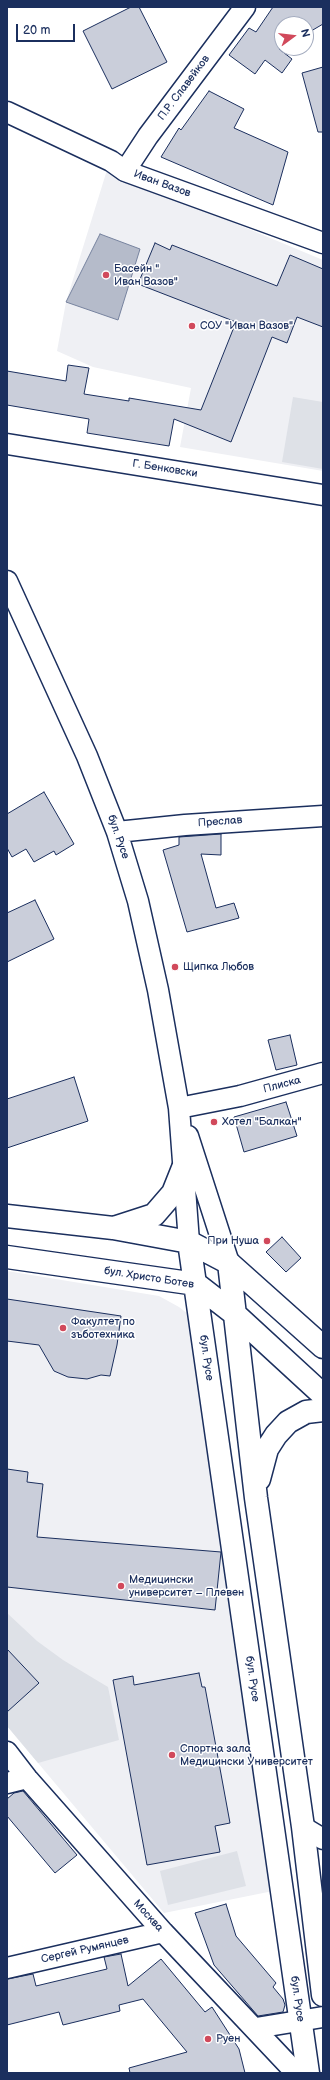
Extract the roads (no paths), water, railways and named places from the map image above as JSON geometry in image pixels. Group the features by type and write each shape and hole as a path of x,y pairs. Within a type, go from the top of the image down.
{"main road":[{"path":"113,1228 154,1215 173,1193 183,1168"},
{"path":"7,1216 113,1228 189,1242 228,1263 323,1347"},
{"name":"бул. Русе","path":"189,1242 308,2073"},
{"name":"бул. Христо Ботев","path":"7,1257 196,1284 236,1315 323,1395"},
{"path":"228,1263 236,1315 256,1498 303,1827 323,1995"},
{"path":"256,1498 260,1469 267,1449 276,1435 288,1422 306,1412 323,1410"}],"street":[{"name":"П.Р. Славейков","path":"125,171 148,136 245,7"},
{"name":"Иван Вазов","path":"7,112 111,161 125,171 323,243"},
{"name":"Г. Бенковски","path":"7,444 323,495"},
{"name":"бул. Русе","path":"7,582 87,756 117,832 140,908 158,990 179,1108 189,1242"},
{"name":"Преслав","path":"117,832 185,825 323,816"},
{"name":"Плиска","path":"179,1108 240,1096 323,1073"},
{"name":"бул. Русе","path":"179,1108 228,1263"},
{"name":"Москва","path":"7,1752 27,1778 163,1932 256,2028 296,2073"},
{"path":"7,1783 27,1778"},
{"path":"303,1827 323,1839"},
{"name":"Сергей Румянцев","path":"7,1968 163,1932"},
{"path":"256,2028 323,2017"}],"water":[{"name":"Басейн \" Иван Вазов\"","path":"100,234 140,249 118,320 66,302"}],"place":[{"name":"Басейн \" Иван Вазов\"","path":"106,275"},
{"name":"СОУ \"Иван Вазов\"","path":"192,326"},
{"name":"Щипка Любов","path":"175,967"},
{"name":"Хотел \"Балкан\"","path":"214,1122"},
{"name":"При Нуша","path":"267,1241"},
{"name":"Факултет по зъботехника","path":"63,1328"},
{"name":"Медицински университет – Плевен","path":"121,1586"},
{"name":"Спортна зала Медицински Университет","path":"172,1755"},
{"name":"Руен","path":"208,2039"}]}
